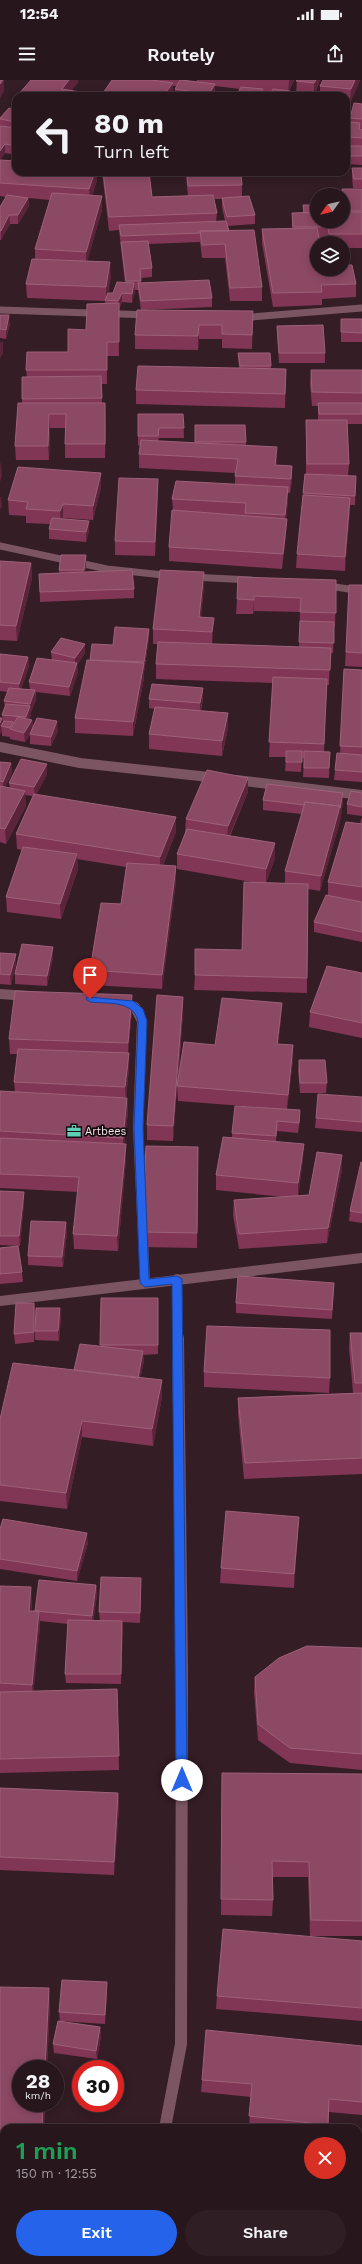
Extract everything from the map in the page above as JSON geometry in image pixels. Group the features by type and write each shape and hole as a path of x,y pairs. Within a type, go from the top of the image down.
{"street":[{"path":"232,318 362,308"},
{"path":"0,310 155,315"},
{"path":"0,546 144,575 263,580"},
{"path":"314,584 362,591"},
{"path":"0,747 80,763 362,795"},
{"path":"0,994 38,996"},
{"path":"112,1001 130,1003 140,1011 142,1021 138,1128 145,1283"},
{"path":"0,1301 362,1258"},
{"path":"166,2124 181,2044 182,1672 177,1279"}],"building":[{"path":"31,80 69,80 62,89 80,92 20,92"},
{"path":"112,80 151,80 173,83 166,92 104,92"},
{"path":"180,80 215,84 210,92 195,92 175,89"},
{"path":"316,80 314,83 296,81"},
{"path":"323,80 355,80 351,89 320,86"},
{"path":"241,87 263,89 261,92 238,92"},
{"path":"273,89 290,91 290,92 271,92"},
{"path":"354,103 362,104 362,119 350,118"},
{"path":"9,108 12,109 12,121 0,118"},
{"path":"350,122 360,123 359,129 362,129 362,138 350,137"},
{"path":"0,126 12,128 12,145 5,144 0,151"},
{"path":"350,146 362,146 362,156 350,156"},
{"path":"0,160 12,161 12,176 94,176 89,189 0,183"},
{"path":"352,168 362,168 362,179 354,179"},
{"path":"104,176 149,176 152,197 213,195 217,213 109,217"},
{"path":"187,176 241,176 242,185 188,186"},
{"path":"350,189 362,189 362,211 350,211"},
{"path":"52,193 102,196 86,252 35,249"},
{"path":"7,195 28,198 18,215 9,215 0,231 0,207"},
{"path":"249,196 255,215 227,217 222,198"},
{"path":"303,205 310,205 310,213 304,213"},
{"path":"310,212 310,227 293,227 292,213"},
{"path":"350,212 362,212 362,234 329,234 328,228 350,228"},
{"path":"226,221 229,231 200,231 201,233 121,236 119,225"},
{"path":"317,228 319,236 310,236 310,276 350,276 350,265 352,265 356,284 321,285 322,292 273,293 262,229"},
{"path":"254,230 262,287 230,288 225,244 202,245 200,231"},
{"path":"148,241 152,268 140,269 141,281 126,281 121,242"},
{"path":"32,259 110,262 106,287 26,284"},
{"path":"209,280 212,298 141,301 138,283"},
{"path":"117,282 134,283 132,294 122,293 118,301 105,300 108,293 113,293"},
{"path":"119,303 119,342 107,342 107,370 26,370 27,352 68,352 68,329 86,330 87,304"},
{"path":"137,310 253,311 252,335 222,334 222,325 199,325 198,336 135,335"},
{"path":"0,315 9,315 6,330 0,329"},
{"path":"341,319 362,319 362,333 341,332"},
{"path":"323,325 325,353 279,353 277,326"},
{"path":"238,353 270,353 271,366 240,366"},
{"path":"138,366 286,369 285,394 136,390"},
{"path":"311,370 362,370 362,393 312,392"},
{"path":"101,376 102,398 22,399 22,377"},
{"path":"18,403 105,403 105,444 65,444 66,414 49,414 48,446 15,446"},
{"path":"318,403 362,403 362,414 319,414"},
{"path":"138,414 183,414 184,428 159,428 158,436 138,436"},
{"path":"306,420 347,420 349,464 307,464"},
{"path":"195,425 245,425 246,442 195,442"},
{"path":"141,440 277,447 275,465 292,466 291,479 235,476 238,459 139,454"},
{"path":"18,467 101,473 93,506 63,504 60,511 26,509 28,502 8,500"},
{"path":"305,474 356,476 355,496 303,493"},
{"path":"119,478 158,479 155,542 115,541"},
{"path":"176,481 288,487 285,515 245,513 246,503 172,499"},
{"path":"303,495 350,498 345,557 297,554"},
{"path":"172,510 287,519 283,554 169,547"},
{"path":"52,518 89,521 86,532 49,529"},
{"path":"61,555 86,555 84,570 59,570"},
{"path":"0,561 31,563 16,626 0,625"},
{"path":"132,570 134,589 40,592 39,574"},
{"path":"160,570 204,572 199,617 214,618 212,632 153,629"},
{"path":"238,577 336,580 336,613 300,612 301,598 254,596 254,600 237,599"},
{"path":"349,585 362,585 362,653 346,652"},
{"path":"300,621 334,622 334,643 299,642"},
{"path":"115,627 149,629 144,662 90,660 92,644 113,645"},
{"path":"61,638 85,644 75,658 51,652"},
{"path":"158,642 331,648 330,670 156,664"},
{"path":"0,654 28,657 19,684 0,682"},
{"path":"37,658 77,663 69,687 29,682"},
{"path":"87,660 144,663 133,722 75,718"},
{"path":"344,669 362,670 362,747 340,746"},
{"path":"273,677 327,679 324,744 269,742"},
{"path":"152,684 203,688 200,703 149,699"},
{"path":"9,688 35,690 30,704 4,701"},
{"path":"6,704 30,706 26,717 2,715"},
{"path":"155,707 228,713 222,741 149,734"},
{"path":"18,717 32,720 24,733 10,729"},
{"path":"37,718 57,721 51,737 30,734"},
{"path":"4,721 13,722 10,728 1,726"},
{"path":"286,751 302,751 302,762 286,762"},
{"path":"304,751 330,752 329,768 304,768"},
{"path":"337,753 362,755 362,772 335,770"},
{"path":"21,759 47,764 34,787 9,783"},
{"path":"0,762 11,763 3,782 0,781"},
{"path":"207,770 248,778 228,826 186,819"},
{"path":"267,784 343,793 340,808 340,806 305,802 304,805 263,800"},
{"path":"0,786 25,791 5,829 0,828"},
{"path":"351,791 362,793 362,807 347,804"},
{"path":"34,794 176,817 160,857 16,834"},
{"path":"305,802 340,806 321,876 285,871"},
{"path":"346,822 362,824 362,887 328,882"},
{"path":"187,829 275,843 266,869 177,854"},
{"path":"23,847 77,854 60,904 6,897"},
{"path":"127,863 176,866 162,975 90,970 101,903 121,904"},
{"path":"244,882 308,884 307,978 195,975 195,949 242,950"},
{"path":"326,895 362,902 362,932 314,922"},
{"path":"22,944 53,947 47,976 15,974"},
{"path":"0,953 16,954 10,975 0,974"},
{"path":"327,966 362,973 362,1023 310,1012"},
{"path":"15,991 132,995 128,1043 9,1039"},
{"path":"157,995 183,997 173,1126 147,1125"},
{"path":"222,998 282,1003 277,1044 293,1045 288,1095 177,1086 184,1042 215,1045"},
{"path":"18,1049 129,1053 125,1087 14,1082"},
{"path":"299,1060 325,1060 327,1083 300,1083"},
{"path":"0,1091 127,1098 123,1138 0,1131"},
{"path":"318,1094 362,1097 362,1122 316,1118"},
{"path":"235,1106 300,1110 299,1123 277,1121 276,1136 232,1133"},
{"path":"223,1137 304,1144 298,1183 216,1175"},
{"path":"0,1138 126,1144 117,1236 73,1234 79,1177 0,1174"},
{"path":"146,1146 198,1147 197,1233 142,1232"},
{"path":"317,1152 342,1155 328,1228 239,1234 234,1200 309,1195"},
{"path":"362,1162 362,1213 350,1211"},
{"path":"0,1191 24,1192 19,1236 0,1236"},
{"path":"31,1221 66,1222 62,1257 28,1256"},
{"path":"18,1246 22,1272 0,1274 0,1248"},
{"path":"238,1276 334,1283 332,1310 236,1303"},
{"path":"101,1298 158,1298 158,1345 100,1345"},
{"path":"16,1303 34,1303 34,1332 14,1334"},
{"path":"36,1308 60,1308 58,1331 35,1331"},
{"path":"207,1326 330,1330 330,1378 204,1372"},
{"path":"350,1333 362,1333 362,1383 355,1383"},
{"path":"80,1344 143,1351 138,1378 74,1370"},
{"path":"13,1363 162,1380 152,1429 82,1421 66,1493 0,1485 0,1419"},
{"path":"362,1393 362,1458 245,1463 238,1398"},
{"path":"226,1511 299,1517 294,1574 221,1568"},
{"path":"3,1519 87,1533 77,1571 0,1559 0,1529"},
{"path":"101,1577 141,1578 140,1613 99,1612"},
{"path":"39,1580 96,1585 92,1616 35,1611"},
{"path":"0,1586 31,1587 29,1611 39,1611 32,1685 0,1683"},
{"path":"68,1620 122,1621 121,1674 65,1674"},
{"path":"307,1646 362,1648 362,1754 290,1748 258,1724 255,1677 279,1658"},
{"path":"117,1689 119,1756 0,1759 0,1692"},
{"path":"222,1773 362,1774 362,1921 311,1920 309,1862 272,1861 273,1900 221,1899"},
{"path":"0,1788 118,1793 114,1862 0,1857"},
{"path":"223,1929 362,1941 362,2008 217,1996"},
{"path":"62,1980 107,1982 105,2015 59,2012"},
{"path":"0,1987 49,1988 45,2060 12,2060 12,2112 43,2112 42,2124 0,2124"},
{"path":"58,2021 100,2027 96,2051 53,2044"},
{"path":"206,2030 362,2046 362,2102 329,2099 328,2124 249,2116 252,2084 202,2080"}],"place":[{"name":"Artbees","path":"74,1131"}],"route":[{"path":"90,999 130,1003 140,1011 142,1021 138,1128 145,1283 177,1279 182,1780"}]}
